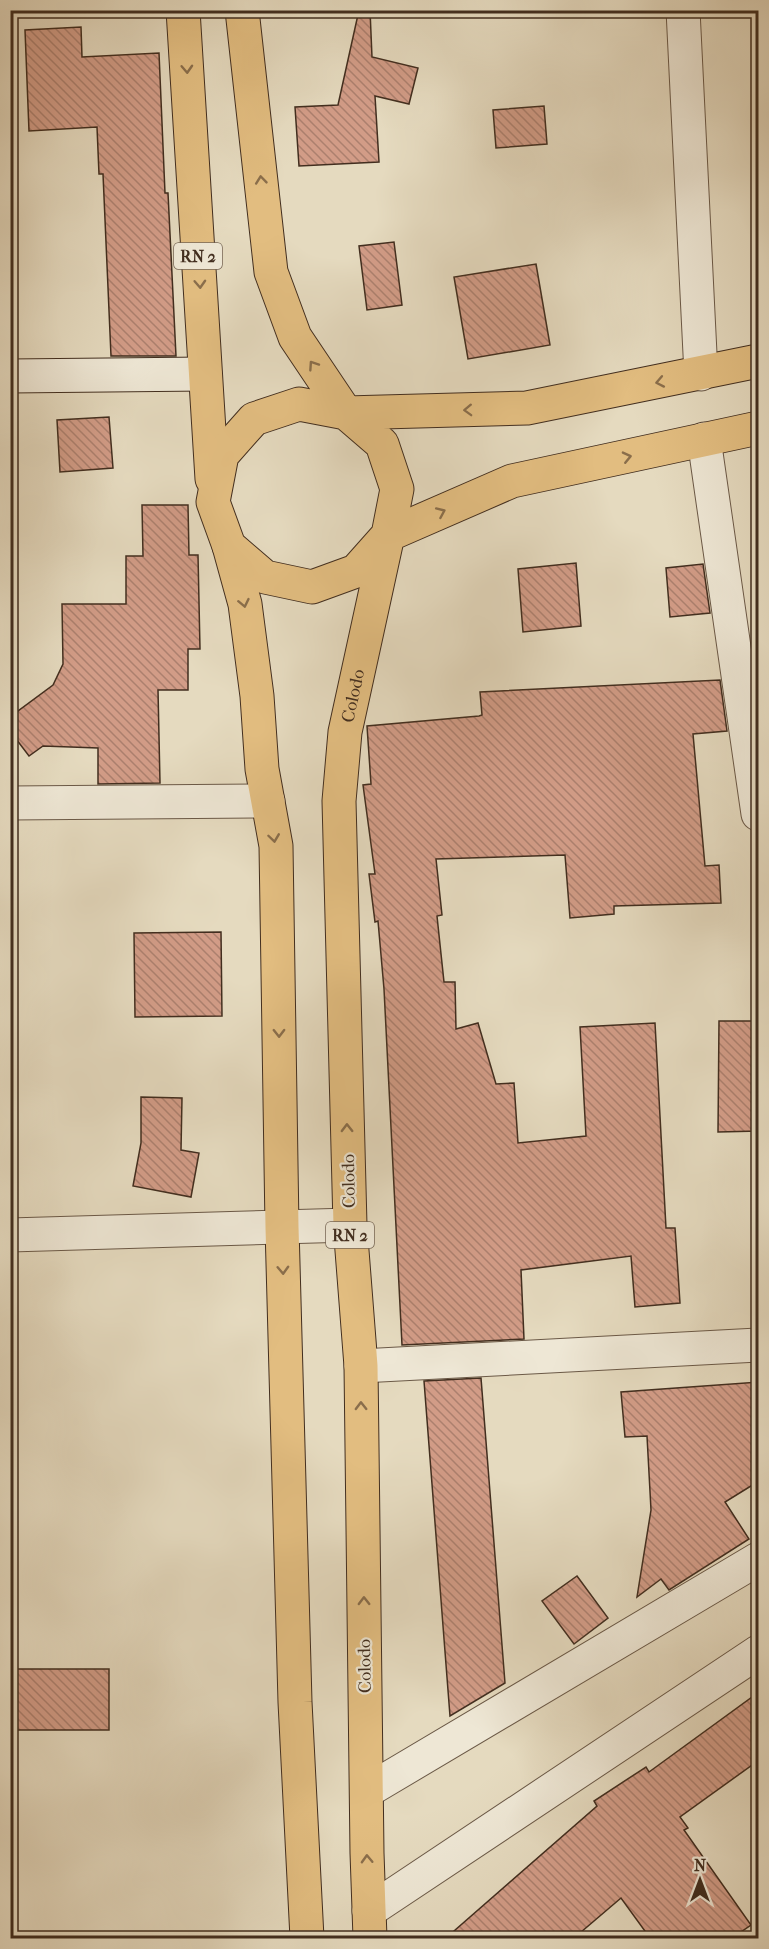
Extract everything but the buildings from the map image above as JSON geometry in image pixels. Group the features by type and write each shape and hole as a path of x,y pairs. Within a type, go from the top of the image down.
{"main road":[{"name":"RN 2","path":"183,10 213,502"},
{"path":"242,10 271,272 295,337 346,413 382,444 397,489 388,536"},
{"path":"307,1938 295,1690 282,1227 276,846 262,769 257,696 245,604 229,546 213,502 222,455 254,419 299,404 346,413 527,408 759,361"},
{"path":"229,546 265,577 312,587 356,571 388,536 512,481 759,428"},
{"name":"Colodo","path":"369,1924 361,1366 350,1224 339,801 345,732 388,536"}],"street":[{"path":"683,10 701,374"},
{"path":"10,376 205,374"},
{"path":"704,439 759,814"},
{"path":"10,803 268,801"},
{"path":"10,1235 350,1224"},
{"path":"361,1366 759,1345"},
{"path":"367,1791 759,1559"},
{"path":"369,1924 759,1652"}]}
